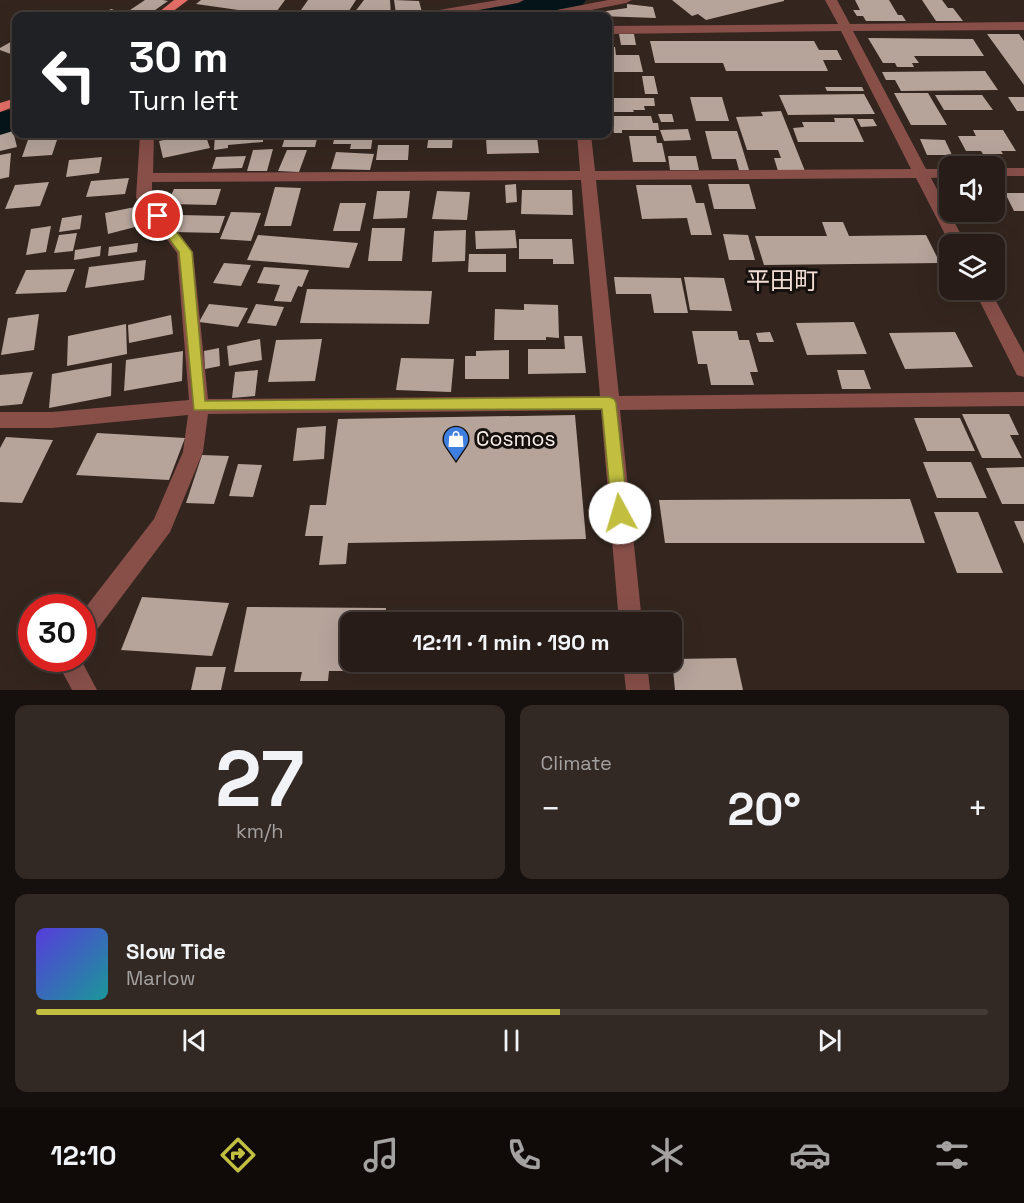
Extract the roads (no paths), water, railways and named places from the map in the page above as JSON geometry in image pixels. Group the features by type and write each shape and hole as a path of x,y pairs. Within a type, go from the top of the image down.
{"main road":[{"path":"166,12 182,0"}],"street":[{"path":"450,12 518,0"},
{"path":"571,9 626,0"},
{"path":"831,0 953,234"},
{"path":"612,30 1024,26"},
{"path":"96,612 162,525 193,452 199,406 185,252 144,198 147,138"},
{"path":"584,138 630,612"},
{"path":"1005,172 1024,172"},
{"path":"146,178 939,173"},
{"path":"987,300 1024,370"},
{"path":"0,420 52,420 199,406 1024,399"},
{"path":"75,672 85,690"},
{"path":"636,672 638,690"}],"waterway":[{"path":"508,12 569,0"},
{"path":"0,125 12,122"}],"place":[{"name":"Cosmos","path":"456,462"}],"district":[{"name":"平田町","path":"782,281"}]}
